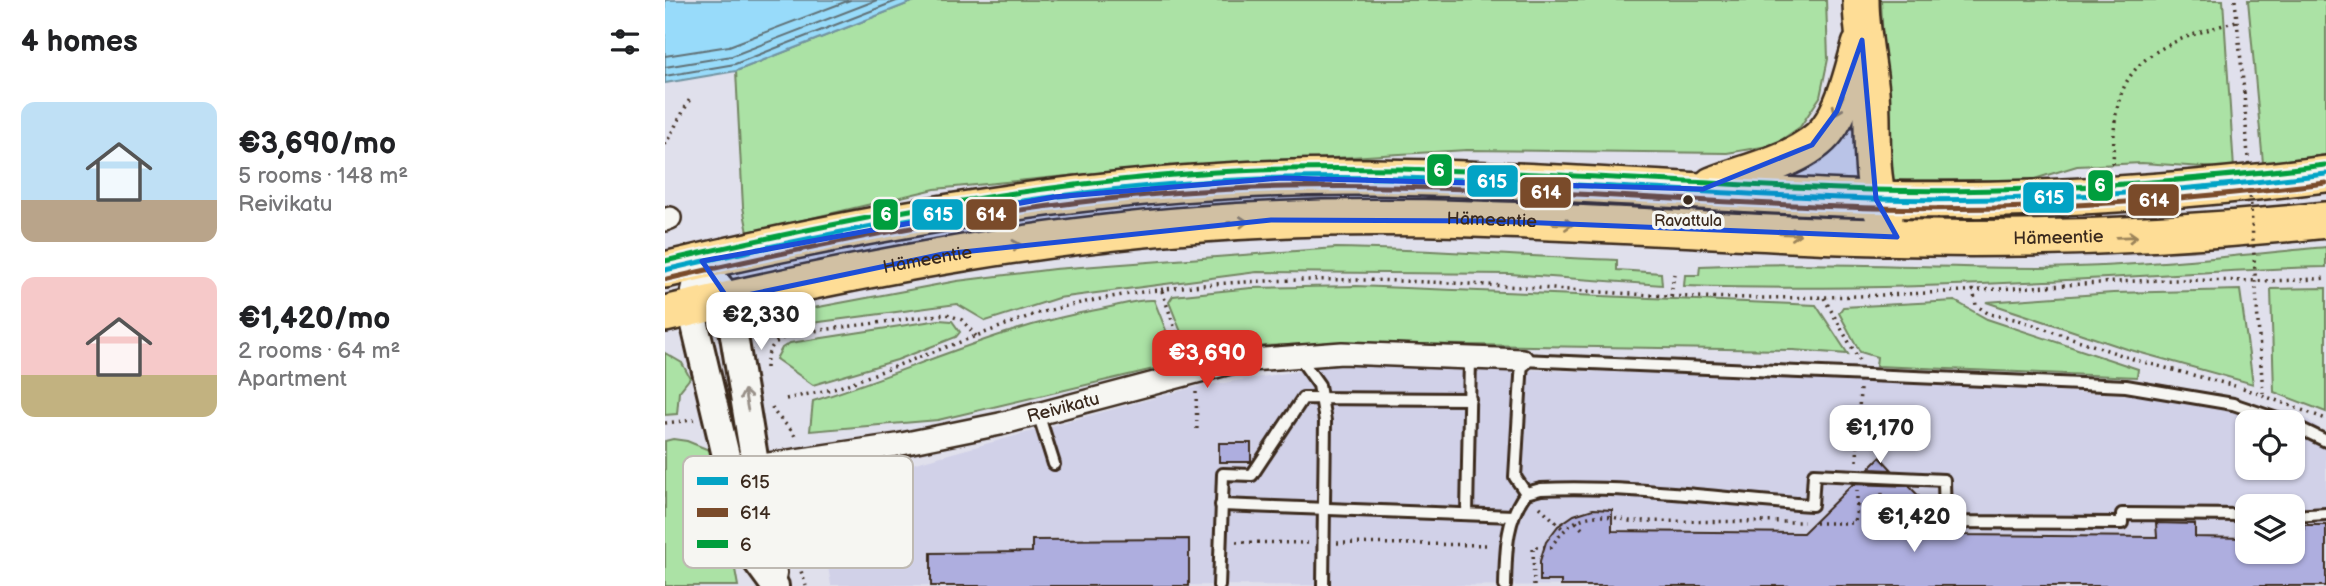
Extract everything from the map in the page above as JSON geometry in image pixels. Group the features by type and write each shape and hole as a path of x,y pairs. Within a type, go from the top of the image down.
{"highway":[{"path":"1861,0 1862,40 1870,90 1876,199 1898,237"},
{"path":"1703,189 1787,158 1812,145 1827,130 1837,111 1862,40"},
{"path":"665,270 937,214 1054,197 1269,179 1396,177 1876,199 2122,196 2326,174"},
{"name":"Hämeentie","path":"678,311 943,254 1182,226 1271,220 1490,221 1898,237 2131,237 2326,220"}],"street":[{"path":"726,456 678,311 702,261 728,299 755,456"},
{"name":"Reivikatu","path":"827,456 897,445 1038,413 1238,361 1297,354 1522,360"},
{"path":"764,568 775,586"},
{"path":"772,568 775,586"}],"lane":[{"path":"1297,354 1319,385 1325,421 1323,586"},
{"path":"1467,514 1471,358"},
{"path":"1526,493 1515,477 1522,360 2126,386 2233,404 2251,410"},
{"path":"1219,586 1223,474 1252,475 1303,398 1470,399"},
{"path":"1038,413 1054,464"},
{"path":"2305,431 2326,441"},
{"path":"1526,493 1568,488 1669,492 1812,505 1814,474 1944,480 1945,522 2122,523 2122,514 2235,515"},
{"path":"1505,586 1506,545 1513,516 1526,493"},
{"path":"1221,505 1513,516"},
{"path":"2305,515 2326,514"}],"path":[{"path":"1973,289 1976,305 1989,314 2019,320 2140,361 2263,394 2235,0"},
{"path":"2112,164 2117,109 2126,80 2146,56 2237,20"},
{"path":"665,145 691,97"},
{"path":"1671,296 1674,274"},
{"path":"786,399 837,388 976,335 1068,305 1243,282 1336,278 1508,284 1671,296 1824,298 2184,279 2326,278"},
{"path":"771,345 787,335 947,314 962,320 976,335"},
{"path":"665,423 699,420"},
{"path":"1881,522 1882,477"},
{"path":"1220,541 1552,547 1564,530 1582,517 1607,515 1629,522 1855,523 1857,506 1881,507 1920,521 1945,522"},
{"path":"1542,508 1564,530"},
{"path":"1582,510 1582,517"},
{"path":"1575,522 1584,531"},
{"path":"1534,547 1534,586"}],"highlighted area":[{"path":"1862,40 1876,199 1897,237 1490,221 1271,220 943,254 728,299 702,261 1054,197 1282,178 1703,189 1812,145 1837,111"}],"shaded area":[{"path":"1343,364 1742,376 2237,400 2274,410 2235,410 2235,480 2305,480 2305,418 2326,434 2326,586 831,585 828,568 913,568 913,464 1191,388"}],"green space":[{"path":"917,0 1826,0 1828,59 1820,97 1800,127 1774,145 1727,153 1467,150 1119,171 935,189 748,233 743,207 736,71"},
{"path":"1881,0 2223,0 2234,169 2142,163 2077,166 2031,180 1889,180"},
{"path":"2248,0 2326,0 2326,155 2263,163"},
{"path":"2326,247 2326,267 1910,286 1684,286 1685,275 1699,275 1700,266 2111,266"},
{"path":"1336,248 1617,260 1617,270 1661,273 1662,285 1510,274 1257,272 1058,298 986,321 957,304 789,326 772,337 765,335 780,320 808,309 957,281 1054,269"},
{"path":"1356,286 1816,305 1848,354 1793,350 1332,343 1265,346 1196,359 1191,357 1169,302 1173,296 1251,288"},
{"path":"2326,288 2326,412 2274,392 2271,289"},
{"path":"2240,290 2253,384 2127,349 1986,302 2113,293"},
{"path":"1154,300 1179,363 938,420 810,431 813,401 1028,326 1127,303"},
{"path":"1955,301 1987,319 2138,369 2137,377 1876,366 1877,357 1860,352 1839,313 1843,307"},
{"path":"939,320 952,321 960,332 956,337 897,360 813,385 776,359 782,348 790,343"},
{"path":"665,353 682,363 690,378 679,392 677,414 665,415"},
{"path":"665,441 687,441 714,452 715,456 683,456 683,568 735,568 738,586 665,586"}],"water":[{"path":"665,0 917,0 736,71 665,83"}],"building":[{"path":"1219,443 1251,443 1251,462 1219,462"},
{"path":"1880,457 1892,470 1868,469"},
{"path":"1853,484 1909,486 1937,515 1939,527 1952,530 1957,535 2157,537 2156,523 2195,524 2195,537 2235,538 2235,564 2305,564 2305,525 2326,525 2326,586 1561,586 1561,581 1540,581 1540,561 1546,542 1558,526 1574,515 1593,509 1612,510 1612,531 1803,533"},
{"path":"1189,539 1189,586 931,586 931,553 1032,552 1032,540"}],"transit line":[{"name":"6","path":"665,261 974,199 1051,188 1208,172 1286,169 1433,170 1930,191 2099,186 2325,165"},
{"name":"615","path":"665,270 819,236 974,208 1208,181 1287,178 1434,179 1931,200 2100,195 2326,174"},
{"name":"614","path":"667,279 821,245 975,217 1053,205 1209,190 1288,187 1435,188 1931,209 2101,204 2326,183"}],"place":[{"name":"Ravattula","path":"1688,200"}]}
